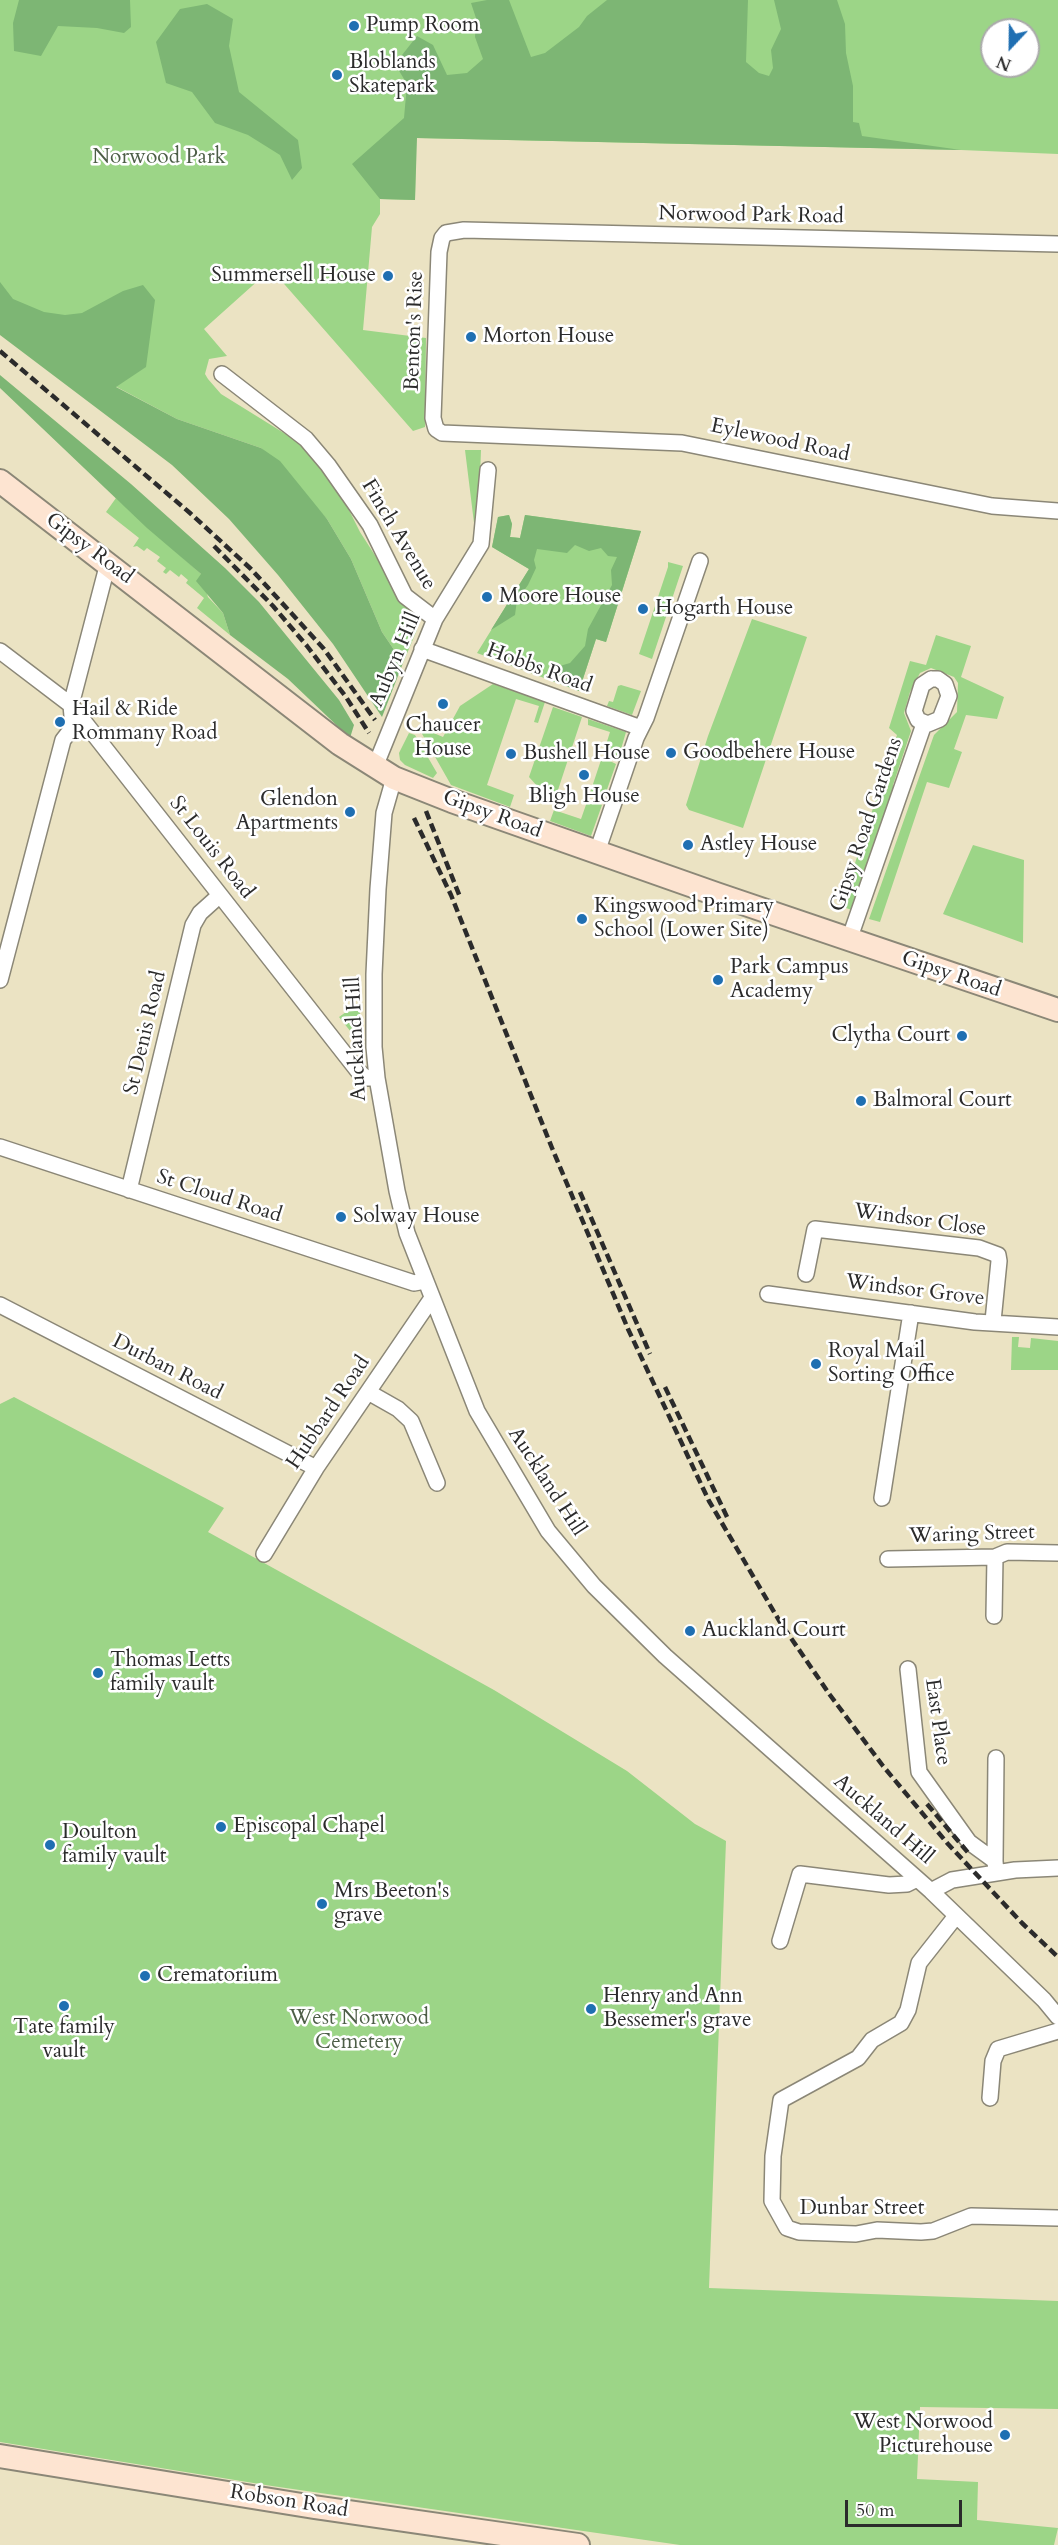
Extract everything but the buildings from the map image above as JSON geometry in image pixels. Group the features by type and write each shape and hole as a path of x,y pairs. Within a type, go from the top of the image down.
{"street":[{"name":"Norwood Park Road","path":"443,234 464,230 1058,244"},
{"name":"Benton's Rise","path":"436,429 433,418 439,252 443,234"},
{"name":"Finch Avenue","path":"222,374 306,439 328,465 370,525 405,596 435,619"},
{"name":"Eylewood Road","path":"436,429 442,433 491,436 682,443 992,506 1058,511"},
{"name":"Aubyn Hill","path":"373,766 435,619 481,544 488,470"},
{"name":"Gipsy Road","path":"0,481 340,744 394,778 597,852 1058,1010"},
{"path":"597,852 700,561"},
{"path":"0,980 63,740 73,727 71,705 108,563"},
{"name":"Hobbs Road","path":"422,649 641,728"},
{"name":"St Louis Road","path":"0,651 71,705 358,1071 366,1078 376,1078"},
{"name":"Gipsy Road Gardens","path":"849,940 924,724"},
{"name":"Auckland Hill","path":"394,778 384,813 378,889 374,974 376,1078 402,1214 425,1281 477,1411 551,1536 594,1586 665,1656 931,1891 1044,2000 1058,2017"},
{"name":"St Denis Road","path":"129,1190 193,925 200,914 220,895"},
{"name":"St Cloud Road","path":"0,1147 414,1283 425,1281"},
{"name":"Windsor Close","path":"806,1274 815,1228 979,1248 998,1255 993,1321"},
{"name":"Windsor Grove","path":"768,1294 975,1322 993,1321 1058,1327"},
{"name":"Hubbard Road","path":"264,1554 316,1468 432,1298"},
{"name":"Durban Road","path":"0,1305 316,1468"},
{"path":"882,1498 911,1313"},
{"path":"368,1392 398,1409 411,1421 437,1483"},
{"name":"Waring Street","path":"888,1559 995,1557 1007,1552 1058,1553"},
{"path":"994,1616 995,1557"},
{"name":"East Place","path":"908,1669 919,1772 969,1842 996,1867"},
{"path":"996,1758 996,1867"},
{"path":"931,1891 952,1880 996,1867 1058,1868"},
{"path":"780,1941 800,1874 889,1885 908,1884 917,1879"},
{"name":"Dunbar Street","path":"956,1916 919,1963 908,2010 901,2023 872,2040 858,2058 781,2100 771,2180 772,2201 785,2226 794,2232 856,2234 877,2230 921,2232 971,2216 1058,2218"},
{"path":"990,2098 995,2052 1002,2047 1058,2031"},
{"name":"Robson Road","path":"0,2456 314,2507 578,2545"}],"green space":[{"name":"Norwood Park","path":"0,0 1058,0 1058,154 416,138 415,200 380,199 380,214 372,227 363,330 426,338 425,427 413,431 271,269 204,329 227,356 209,359 205,374 208,379 221,394 300,443 342,496 360,532 416,619 417,630 403,663 382,632 351,559 327,519 261,448 177,419 0,325"},
{"path":"19,0 130,0 131,27 124,33 97,28 58,26 41,56 14,51 13,23"},
{"path":"509,0 531,57 545,53 579,27 587,16 607,0 748,0 746,62 759,73 769,76 773,68 771,50 781,29 774,0 837,0 845,24 846,53 853,86 853,122 859,123 862,136 961,150 417,138 415,200 380,199 352,164 404,118 407,84 395,64 417,36 433,45 447,75 467,73 483,59 475,37 476,18 471,3"},
{"path":"207,4 233,19 229,46 239,92 298,140 302,168 292,180 280,155 248,135 215,123 192,92 166,83 156,42 180,9"},
{"path":"0,282 13,299 44,312 65,315 82,313 123,291 143,285 155,300 146,367 116,387 177,419 261,448 280,461 327,519 351,559 382,632 403,663 382,717 333,644 278,575 229,519 172,465 0,335"},
{"path":"0,375 131,484 225,568 259,602 339,700 354,725 350,738 288,679 230,635 223,613 196,581 201,574 147,528 0,388"},
{"path":"465,450 481,450 478,529 475,531"},
{"path":"116,498 201,574 208,597 223,613 230,635 197,608 204,598 186,583 188,580 181,574 179,577 170,570 166,574 163,572 166,568 157,561 160,557 147,548 144,551 137,546 133,547 139,538 106,512"},
{"path":"509,515 512,524 510,537 520,538 525,515 641,531 606,642 596,639 579,691 477,653 529,569 492,547 498,517"},
{"path":"509,515 512,524 510,537 520,538 525,515 641,531 606,642 596,639 579,691 550,680 553,668 570,663 585,646 588,629 612,585 611,570 617,557 608,556 601,548 589,551 575,545 567,553 537,549 534,560 536,568 528,585 517,600 515,615 491,630 529,569 492,547 498,517"},
{"path":"668,562 683,566 652,659 639,654"},
{"path":"752,619 807,637 743,828 689,810 686,805 708,736"},
{"path":"936,635 971,646 961,677 1004,697 997,719 966,715 954,749 962,752 949,788 927,782 880,922 869,919 934,735 957,712 958,683 954,677 931,668 920,673 910,692 904,713 911,731 893,785 894,793 854,911 841,906 897,735 889,728 910,661 926,665"},
{"path":"493,684 545,702 538,723 534,722 539,706 516,699 487,785 514,795 510,807 451,785 421,732 422,728 443,737 460,706"},
{"path":"618,686 641,691 632,715 607,706 609,701 613,702"},
{"path":"553,707 582,717 557,793 538,787 529,777"},
{"path":"588,719 626,732 619,756 604,751 610,732 588,725"},
{"path":"409,733 415,735 437,773 433,778 405,765 400,760 399,753"},
{"path":"602,757 616,764 604,798 590,793"},
{"path":"588,799 602,805 591,836 550,821 554,810 581,819"},
{"path":"973,845 1024,860 1023,943 943,914"},
{"path":"360,1002 360,1041 359,1042 339,1017"},
{"path":"1012,1337 1019,1337 1018,1347 1030,1348 1031,1338 1058,1341 1058,1370 1011,1370"},
{"name":"West Norwood Cemetery","path":"14,1397 224,1508 208,1532 494,1690 627,1771 695,1824 726,1841 709,2288 1058,2301 1058,2409 920,2407 917,2479 978,2482 977,2520 1058,2528 1054,2545 680,2545 272,2486 0,2442 0,1404"}],"railway":[{"path":"0,351 190,513 251,569 324,649 375,720"},
{"path":"214,546 273,606 307,646 346,697 369,733"},
{"path":"426,811 460,897"},
{"path":"414,818 451,895 552,1148 628,1329 709,1501 780,1622 830,1695 883,1766 948,1844 1022,1923 1058,1957"},
{"path":"580,1192 650,1354"},
{"path":"665,1387 728,1519"},
{"path":"927,1804 970,1855"}],"place":[{"name":"Pump Room","path":"354,26"},
{"name":"Bloblands Skatepark","path":"337,75"},
{"name":"Summersell House","path":"388,276"},
{"name":"Morton House","path":"471,337"},
{"name":"Moore House","path":"487,597"},
{"name":"Hogarth House","path":"643,609"},
{"name":"Chaucer House","path":"443,704"},
{"name":"Hail & Ride Rommany Road","path":"60,722"},
{"name":"Goodbehere House","path":"671,753"},
{"name":"Bushell House","path":"511,754"},
{"name":"Bligh House","path":"584,775"},
{"name":"Glendon Apartments","path":"350,812"},
{"name":"Astley House","path":"688,845"},
{"name":"Kingswood Primary School (Lower Site)","path":"582,919"},
{"name":"Park Campus Academy","path":"718,980"},
{"name":"Clytha Court","path":"962,1036"},
{"name":"Balmoral Court","path":"861,1101"},
{"name":"Solway House","path":"341,1217"},
{"name":"Royal Mail Sorting Office","path":"816,1364"},
{"name":"Auckland Court","path":"690,1631"},
{"name":"Thomas Letts family vault","path":"98,1673"},
{"name":"Episcopal Chapel","path":"221,1827"},
{"name":"Doulton family vault","path":"50,1845"},
{"name":"Mrs Beeton's grave","path":"322,1904"},
{"name":"Crematorium","path":"145,1976"},
{"name":"Tate family vault","path":"64,2006"},
{"name":"Henry and Ann Bessemer's grave","path":"591,2009"},
{"name":"West Norwood Picturehouse","path":"1005,2435"}]}
